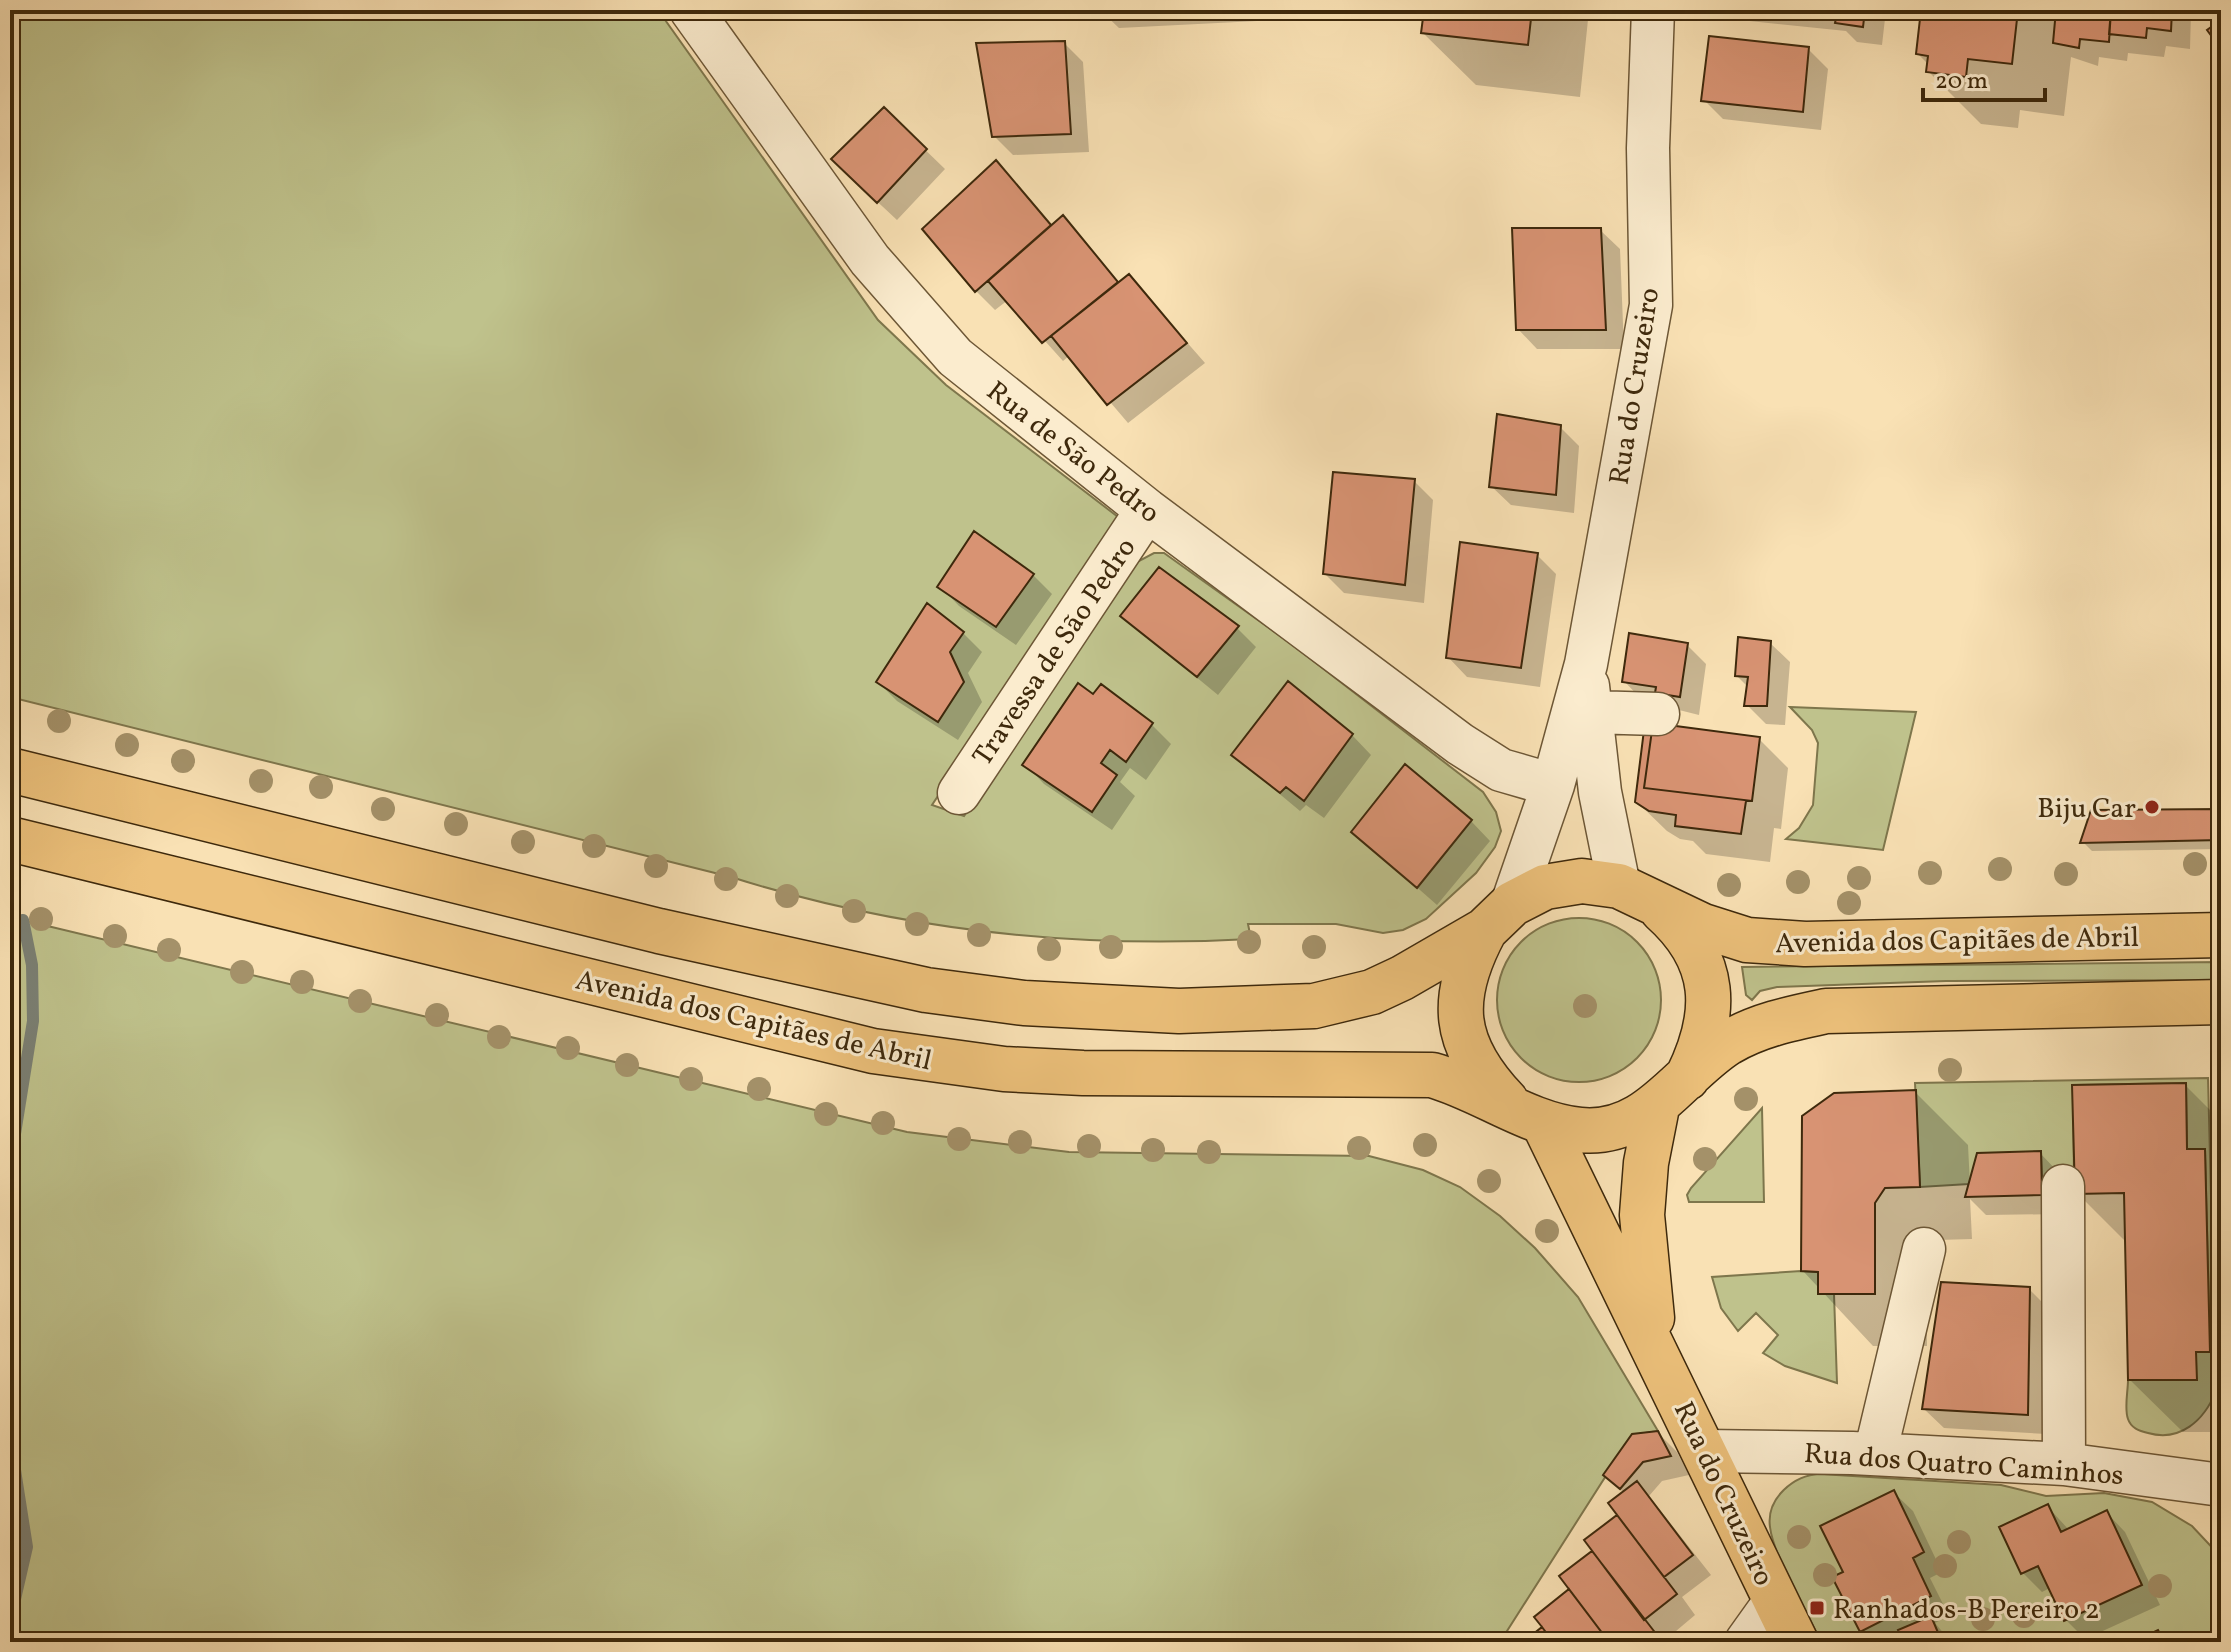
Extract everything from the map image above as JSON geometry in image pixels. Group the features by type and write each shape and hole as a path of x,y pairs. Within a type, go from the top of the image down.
{"main road":[{"name":"Avenida dos Capitães de Abril","path":"10,770 659,931 926,990 1024,1003 1179,1011 1314,1006 1372,992 1431,963 1545,887 1569,883 1636,894 1703,926 1747,940 1805,944 2221,935"},
{"name":"Avenida dos Capitães de Abril","path":"10,839 873,1051 1004,1069 1067,1073 1432,1075 1465,1084 1526,1114 1583,1131 1622,1125 1672,1094 1728,1044 1771,1023 1826,1011 2221,1002"},
{"path":"1636,894 1683,929 1702,964 1710,1004 1704,1044 1672,1094 1646,1163 1642,1215 1654,1345"},
{"path":"1498,917 1466,965 1460,1003 1465,1041 1482,1076 1526,1114"},
{"name":"Rua do Cruzeiro","path":"1526,1114 1654,1345 1796,1642"}],"street":[{"name":"Rua do Cruzeiro","path":"1498,917 1553,785 1586,664 1651,305 1648,148 1653,10"},
{"name":"Rua de São Pedro","path":"702,13 870,260 955,357 1147,510 1460,744 1501,770 1553,785"},
{"name":"Travessa de São Pedro","path":"959,793 1147,510"},
{"name":"Rua do Cruzeiro","path":"1586,664 1600,792 1636,894"},
{"path":"1591,712 1658,714"},
{"path":"2063,1186 2064,1464"},
{"path":"1875,1454 1924,1249"},
{"name":"Rua dos Quatro Caminhos","path":"1705,1451 1875,1454 2064,1464 2221,1485"},
{"path":"1746,1642 1776,1600"}],"green space":[{"path":"10,10 658,10 878,320 946,385 1122,520 932,805 964,816 1137,562 1154,553 1164,553 1290,643 1483,792 1496,812 1501,831 1495,847 1476,873 1426,919 1403,930 1383,933 1336,924 1248,924 1251,939 1185,941 1053,938 988,932 923,923 794,895 10,697"},
{"path":"1790,707 1916,712 1883,850 1786,839 1799,828 1813,805 1818,743 1812,730"},
{"path":"10,917 907,1132 1069,1152 1369,1156 1423,1170 1460,1187 1500,1216 1535,1248 1578,1297 1658,1431 1632,1435 1500,1642 10,1642"},
{"path":"1579,918 1610,924 1637,942 1655,969 1661,1000 1655,1031 1637,1058 1610,1076 1579,1082 1548,1076 1521,1058 1503,1031 1497,1000 1503,969 1521,942 1548,924"},
{"path":"2221,962 2221,980 1946,981 1777,987 1760,991 1752,1000 1746,995 1742,967"},
{"path":"2208,1078 2216,1391 2205,1411 2190,1427 2160,1435 2139,1430 2129,1422 2126,1410 2128,1380 2196,1380 2196,1352 2210,1351 2205,1150 2187,1149 2186,1083 2073,1085 2074,1177 2042,1178 2041,1152 1969,1184 1920,1187 1915,1083"},
{"path":"1762,1108 1764,1202 1689,1202 1687,1195 1691,1188"},
{"path":"1818,1272 1834,1294 1837,1383 1785,1366 1763,1353 1778,1335 1756,1313 1738,1331 1721,1308 1712,1277"},
{"path":"1810,1475 2001,1485 2046,1496 2104,1493 2152,1502 2192,1526 2221,1557 2221,1642 1821,1642 1777,1553 1770,1527 1772,1507 1784,1490"}],"building":[{"path":"1424,10 1532,10 1528,45 1421,33"},
{"path":"1799,10 1865,10 1863,27 1835,23 1837,14"},
{"path":"1921,10 2018,10 2012,64 1968,59 1966,77 1926,72 1928,56 1916,54"},
{"path":"2056,10 2111,10 2109,42 2080,39 2079,48 2053,43"},
{"path":"2111,10 2172,10 2171,31 2147,28 2146,38 2109,34"},
{"path":"2221,20 2221,49 2207,30"},
{"path":"1709,36 1809,47 1803,112 1701,101"},
{"path":"1065,41 1071,134 992,137 976,43"},
{"path":"884,107 927,149 877,203 831,159"},
{"path":"996,160 1051,225 975,292 922,229"},
{"path":"1063,215 1118,282 1042,343 988,281"},
{"path":"1512,228 1601,228 1606,330 1516,330"},
{"path":"1129,274 1187,343 1107,405 1051,336"},
{"path":"1497,414 1561,425 1556,495 1489,487"},
{"path":"1333,472 1415,479 1405,585 1323,574"},
{"path":"974,531 1034,574 996,627 937,587"},
{"path":"1460,542 1538,553 1521,668 1446,658"},
{"path":"1159,567 1239,626 1197,677 1120,616"},
{"path":"927,603 964,632 950,652 964,682 938,722 876,682"},
{"path":"1629,633 1688,643 1680,697 1655,693 1656,687 1622,682"},
{"path":"1738,637 1771,641 1767,706 1744,706 1748,677 1735,676"},
{"path":"1288,681 1353,734 1304,801 1286,787 1280,793 1231,755"},
{"path":"1078,683 1093,694 1101,684 1153,723 1126,762 1110,750 1101,763 1117,775 1092,812 1022,765"},
{"path":"1645,722 1760,737 1752,801 1746,801 1741,834 1675,826 1676,815 1649,811 1635,802"},
{"path":"1653,723 1760,737 1752,801 1644,788"},
{"path":"1405,764 1472,820 1417,888 1351,832"},
{"path":"2221,809 2221,840 2080,843 2091,810"},
{"path":"2186,1083 2187,1149 2205,1149 2210,1352 2196,1352 2197,1380 2128,1380 2124,1193 2075,1194 2072,1085"},
{"path":"1916,1090 1920,1187 1885,1188 1875,1203 1875,1294 1818,1294 1818,1272 1801,1271 1802,1116 1834,1093"},
{"path":"2041,1151 2042,1195 1965,1197 1977,1153"},
{"path":"1941,1282 2030,1287 2028,1415 1922,1409"},
{"path":"1658,1431 1671,1456 1643,1462 1620,1489 1603,1475 1632,1434"},
{"path":"1637,1481 1693,1555 1664,1577 1608,1503"},
{"path":"1894,1490 1924,1552 1913,1558 1931,1596 1860,1632 1832,1577 1843,1572 1820,1526"},
{"path":"2048,1504 2061,1532 2107,1510 2142,1585 2064,1621 2038,1566 2021,1574 1999,1527"},
{"path":"1617,1515 1677,1594 1644,1620 1584,1540"},
{"path":"1592,1551 1657,1635 1649,1642 1609,1642 1559,1576"},
{"path":"1569,1589 1609,1642 1553,1642 1534,1617"},
{"path":"1931,1616 1942,1642 1904,1642 1898,1630"},
{"path":"1542,1627 1553,1642 1523,1642"},
{"path":"2158,1630 2164,1642 2133,1642"}],"waterway":[{"path":"10,1165 33,1021 32,965 23,920"},
{"path":"10,1438 27,1547 10,1621"}],"place":[{"name":"Biju Car","path":"2152,807"},
{"name":"Ranhados-B Pereiro 2","path":"1817,1608"}]}
